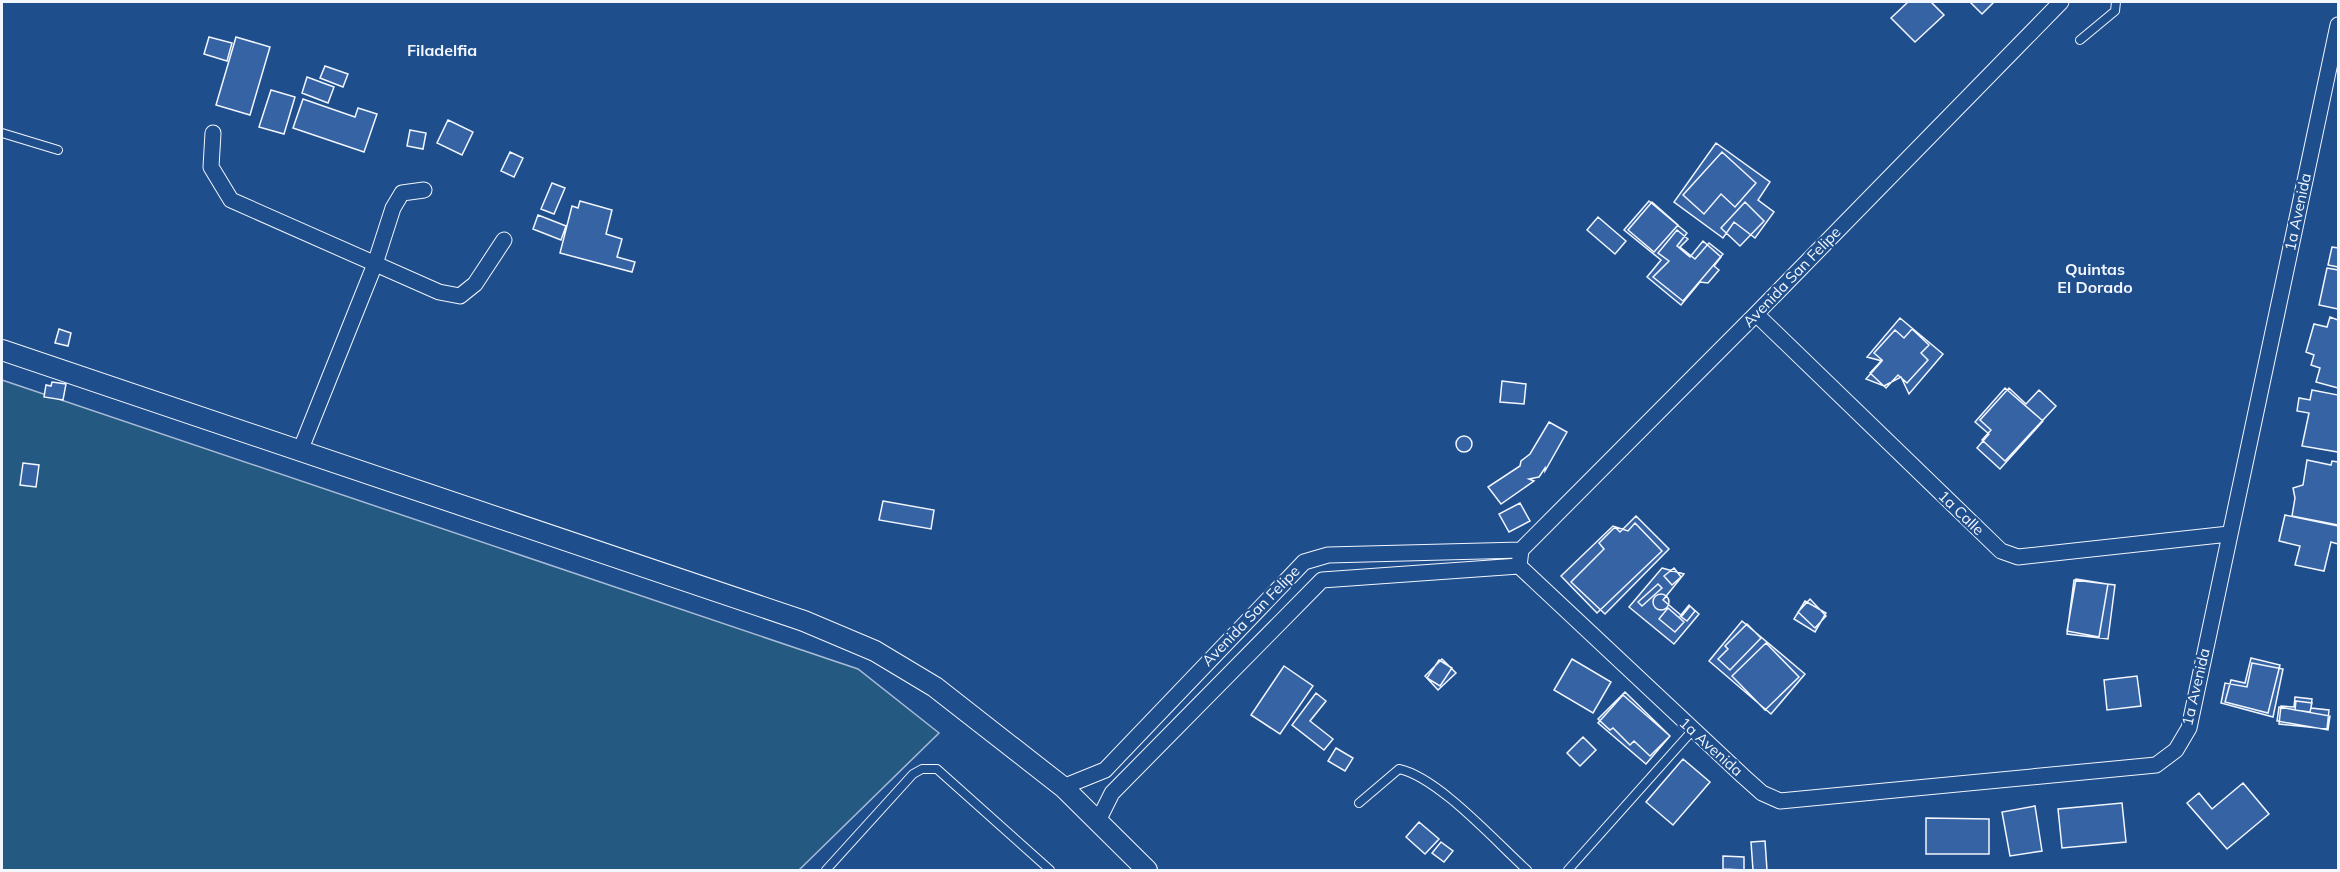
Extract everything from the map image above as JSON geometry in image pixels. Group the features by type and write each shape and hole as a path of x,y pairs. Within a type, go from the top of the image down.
{"street":[{"name":"Avenida San Felipe","path":"1063,787 1105,770 1304,562 1329,555 1521,550 2061,2"},
{"name":"1a Avenida","path":"1520,566 1692,731 1762,793 1780,801 2157,765 2176,750 2189,728 2338,26"},
{"path":"213,133 211,167 231,200 440,292 460,296 475,284 504,240"},
{"path":"300,451 375,264 393,208 402,193 424,190"},
{"name":"1a Calle","path":"1756,314 2001,551 2018,556 2229,534"},
{"path":"2,350 804,621 875,651 935,687 1063,787 1147,870"},
{"path":"1520,566 1521,550"},
{"name":"Avenida San Felipe","path":"1097,823 1112,793 1322,580 1520,566"}],"lane":[{"path":"2080,40 2115,11 2116,2"},
{"path":"2,133 58,150"},
{"path":"1568,870 1692,731"},
{"path":"826,870 913,774 922,769 937,769 988,812 1050,870"},
{"path":"1359,803 1399,769 1412,772 1434,786 1527,870"}],"shaded area":[{"path":"2,380 858,669 939,733 799,870 2,870"}],"building":[{"path":"1908,2 1931,2 1944,15 1915,42 1891,18"},
{"path":"1970,2 1994,2 1982,14"},
{"path":"209,37 232,43 227,61 204,54"},
{"path":"236,37 270,47 250,115 216,105"},
{"path":"325,66 348,74 343,87 320,78"},
{"path":"307,77 334,87 328,103 302,93"},
{"path":"271,90 295,97 284,134 259,127"},
{"path":"303,99 355,117 358,108 377,114 364,152 293,128"},
{"path":"448,120 473,132 462,155 437,143"},
{"path":"410,130 426,133 423,149 407,146"},
{"path":"1716,143 1770,182 1758,200 1774,212 1755,238 1734,222 1723,238 1674,202"},
{"path":"510,152 523,158 514,177 501,171"},
{"path":"1722,152 1756,183 1735,207 1721,194 1704,214 1683,195"},
{"path":"552,183 565,188 554,214 541,209"},
{"path":"580,201 612,210 606,234 622,239 617,257 635,262 632,272 560,253 572,206 578,208"},
{"path":"1649,201 1687,233 1677,246 1690,257 1703,241 1721,257 1714,266 1719,270 1708,283 1700,282 1681,305 1647,277 1661,260 1624,230"},
{"path":"1652,202 1678,225 1654,252 1628,230"},
{"path":"1745,202 1764,221 1740,246 1721,228"},
{"path":"538,215 566,226 561,240 533,229"},
{"path":"1598,217 1626,241 1615,254 1587,230"},
{"path":"1677,230 1688,239 1680,247 1695,259 1709,243 1723,254 1683,301 1653,277 1669,261 1658,253"},
{"path":"2332,247 2338,248 2338,267 2328,265"},
{"path":"2327,268 2338,270 2338,309 2319,305"},
{"path":"2330,317 2338,320 2338,388 2316,382 2320,368 2311,365 2314,355 2306,352 2314,324 2327,327"},
{"path":"1900,318 1943,354 1909,394 1901,377 1884,386 1866,379 1882,361 1867,357"},
{"path":"59,329 71,333 68,346 55,343"},
{"path":"1912,329 1929,345 1921,353 1928,360 1907,383 1898,375 1886,388 1870,373 1882,360 1874,353 1895,330 1904,338"},
{"path":"1502,381 1526,384 1524,404 1500,402"},
{"path":"52,382 66,384 63,400 44,397 46,385 51,386"},
{"path":"2005,388 2043,421 2000,469 1977,448 1989,434 1975,422"},
{"path":"2009,388 2026,404 2039,390 2056,406 2005,461 1982,440 1991,430 1980,420"},
{"path":"2312,390 2338,395 2338,452 2302,446 2309,413 2297,411 2299,398 2310,400"},
{"path":"1549,422 1567,432 1545,471 1545,468 1539,477 1529,479 1534,481 1501,504 1488,487 1520,466 1521,461 1530,454"},
{"path":"1464,436 1472,444 1464,452 1456,444"},
{"path":"2307,460 2331,465 2332,461 2338,462 2338,525 2292,516 2295,498 2293,488 2303,485"},
{"path":"23,463 39,465 36,487 20,485"},
{"path":"883,501 934,510 931,529 879,520"},
{"path":"1520,503 1530,521 1509,532 1499,514"},
{"path":"2285,515 2338,526 2338,544 2331,542 2324,571 2295,565 2300,546 2279,541"},
{"path":"1636,516 1669,549 1605,614 1571,582 1604,549 1599,543 1615,527 1620,532"},
{"path":"1635,523 1662,551 1597,613 1561,576 1613,526 1628,531"},
{"path":"1662,568 1684,574 1663,600 1682,616 1690,606 1699,614 1674,644 1629,607"},
{"path":"1674,568 1681,577 1672,585 1664,576"},
{"path":"2076,579 2108,584 2099,637 2067,631"},
{"path":"2074,580 2115,585 2108,639 2067,634"},
{"path":"1658,584 1662,588 1642,606 1638,602"},
{"path":"1658,594 1664,594 1669,602 1667,608 1658,610 1653,605 1653,599"},
{"path":"1810,599 1826,616 1815,628 1798,612"},
{"path":"1805,601 1826,613 1815,632 1794,619"},
{"path":"1689,605 1695,611 1687,621 1680,616"},
{"path":"1668,608 1684,622 1675,632 1659,619"},
{"path":"1742,621 1805,674 1771,714 1709,661"},
{"path":"1747,624 1761,638 1730,670 1718,659 1728,649 1725,646"},
{"path":"1766,643 1799,677 1765,710 1732,676"},
{"path":"2251,658 2280,665 2268,713 2225,702 2231,680 2245,683"},
{"path":"1442,659 1456,673 1438,690 1425,676"},
{"path":"1572,659 1611,682 1593,713 1554,690"},
{"path":"1439,660 1452,668 1440,686 1427,678"},
{"path":"2252,663 2283,669 2273,717 2221,703 2225,683 2247,687"},
{"path":"1284,666 1313,686 1280,734 1251,715"},
{"path":"2137,676 2141,706 2107,710 2104,680"},
{"path":"1625,692 1670,736 1650,756 1634,741 1630,745 1613,728 1610,730 1598,719"},
{"path":"1316,693 1326,701 1310,721 1333,739 1324,750 1292,725"},
{"path":"1623,695 1670,736 1646,764 1598,723"},
{"path":"2295,697 2312,699 2311,708 2329,710 2327,729 2279,724 2281,706 2294,707"},
{"path":"2296,701 2312,703 2310,712 2295,710"},
{"path":"2279,707 2330,716 2328,730 2277,721"},
{"path":"1583,737 1596,750 1580,766 1567,753"},
{"path":"1336,748 1353,758 1345,771 1328,761"},
{"path":"1683,759 1710,782 1673,825 1646,802"},
{"path":"2243,783 2269,814 2227,849 2187,803 2199,793 2212,809"},
{"path":"2122,803 2126,842 2062,848 2058,809"},
{"path":"2035,806 2042,851 2010,856 2002,812"},
{"path":"1926,818 1989,819 1989,854 1926,854"},
{"path":"1419,822 1439,839 1425,854 1406,837"},
{"path":"1765,841 1767,870 1753,870 1751,842"},
{"path":"1441,842 1453,851 1444,862 1432,853"},
{"path":"1723,856 1744,857 1744,870 1723,869"}],"district":[{"name":"Filadelfia","path":"442,50"},
{"name":"Quintas El Dorado","path":"2095,278"}]}
